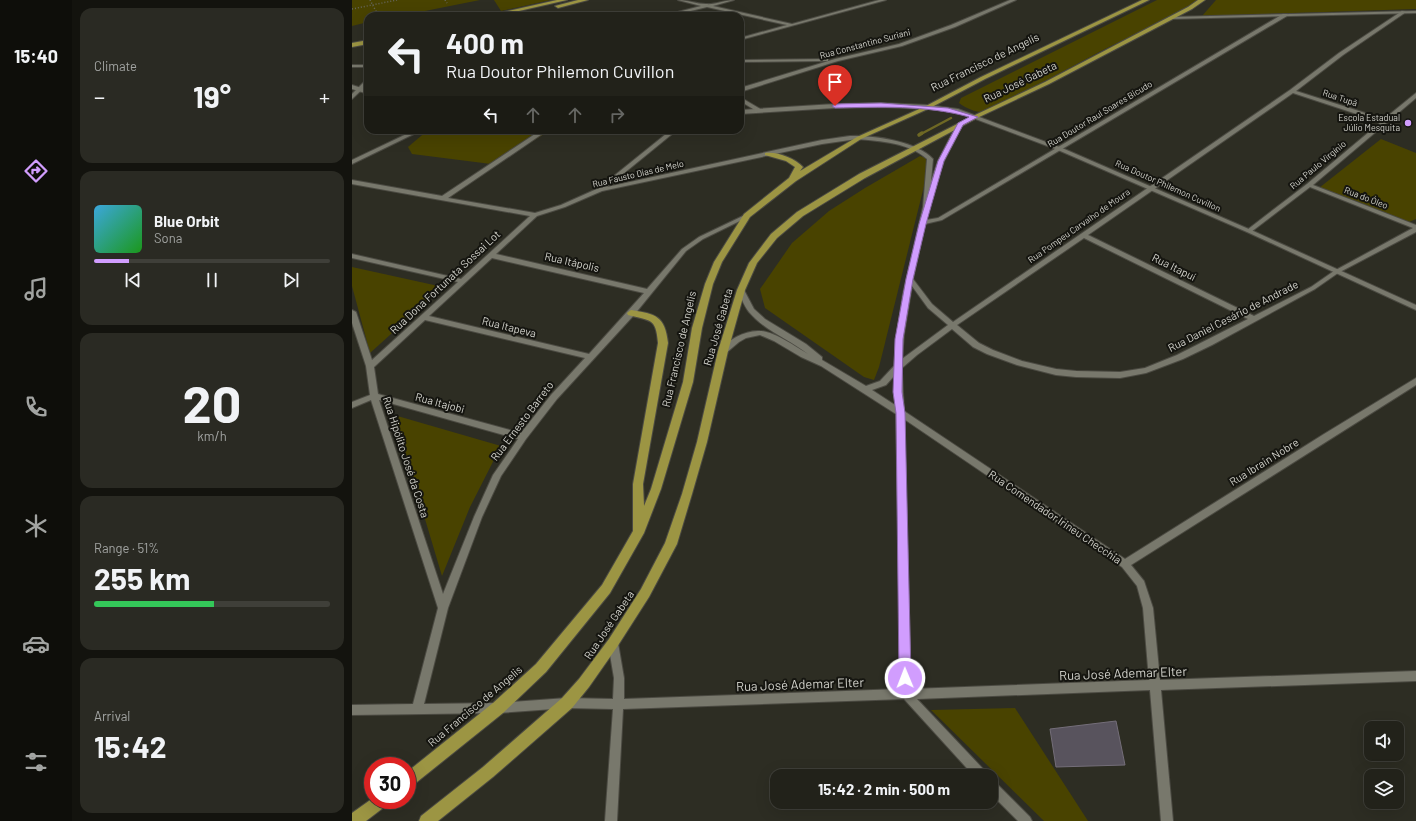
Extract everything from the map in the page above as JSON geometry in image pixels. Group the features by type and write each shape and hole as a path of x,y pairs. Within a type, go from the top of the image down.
{"main road":[{"path":"508,12 564,0"},
{"path":"530,12 585,0"},
{"name":"Rua Francisco de Angelis","path":"416,774 498,708 541,668 606,590 638,533 656,489 688,382 697,328 709,284 718,262 747,216 793,178 859,138 928,107 982,78 1143,0"},
{"name":"Rua José Gabeta","path":"426,821 488,772 566,703 584,683 613,643 645,593 670,544 687,494 702,442 723,351 741,290 753,263 774,236 795,219 832,194 914,148 960,124 1047,84 1202,0"},
{"path":"352,45 364,43"},
{"path":"352,51 364,49"},
{"path":"768,154 796,163 799,167 793,178"},
{"path":"631,313 658,320 662,328 663,343 638,484 638,533"},
{"path":"354,821 370,809"}],"street":[{"path":"680,0 733,12"},
{"path":"681,12 732,0"},
{"path":"744,38 884,0"},
{"name":"Rua Constantino Suriani","path":"744,89 837,60 900,45 954,26 1014,0"},
{"name":"Rua Pompeu Carvalho de Moura","path":"865,389 883,383 899,366 953,325 1292,91 1341,54 1404,12"},
{"path":"1170,18 1416,12"},
{"path":"744,14 793,25"},
{"name":"Rua Doutor Raul Soares Bicudo","path":"922,224 940,218 1060,149 1285,15"},
{"path":"744,62 837,60"},
{"path":"352,66 364,66"},
{"path":"352,96 364,85"},
{"path":"352,87 364,90"},
{"name":"Rua Tupã","path":"1292,91 1384,121"},
{"name":"Rua Paulo Virgínio","path":"1249,231 1309,185 1416,95"},
{"path":"744,101 760,111"},
{"name":"Rua Doutor Philemon Cuvillon","path":"744,112 835,106 904,106 953,110 1060,149 1249,231 1416,308"},
{"path":"960,124 941,161 922,224 899,339 897,392 900,413 906,694 976,769"},
{"path":"352,162 411,134"},
{"path":"442,198 539,134"},
{"path":"600,190 669,134"},
{"name":"Rua Fausto Dias de Melo","path":"352,182 536,215 563,206 600,190 822,142 859,138 906,144 927,155 930,159 926,209"},
{"name":"Rua do Óleo","path":"1309,185 1416,228"},
{"name":"Rua Dona Fortunata Sossai Lot","path":"370,366 490,255 536,215"},
{"name":"Rua Ernesto Barreto","path":"417,710 443,608 496,475 554,397 631,313 684,250 701,238 747,216"},
{"name":"Rua Daniel Cesário de Andrade","path":"910,279 930,306 976,345 1020,363 1056,372 1120,375 1146,370 1180,357 1312,288 1336,272 1416,228"},
{"name":"Rua Itapuí","path":"1084,235 1253,319"},
{"name":"Rua Itápolis","path":"490,255 649,292"},
{"path":"352,256 462,281"},
{"name":"Rua Comendador Irineu Checchia","path":"741,290 751,310 762,321 803,346 824,364"},
{"name":"Rua Hipólito José da Costa","path":"352,312 370,366 374,396 443,608"},
{"name":"Rua Itapeva","path":"424,317 590,357"},
{"name":"Rua Comendador Irineu Checchia","path":"723,351 736,340 744,336 760,334 777,339 804,355 824,364 865,389 1126,564 1141,584 1145,593 1148,608 1167,821"},
{"name":"Rua Ibrain Nobre","path":"1126,564 1416,381"},
{"path":"352,405 374,396"},
{"name":"Rua Itajobi","path":"374,396 523,437"},
{"path":"610,821 619,678 613,643"},
{"name":"Rua José Ademar Elter","path":"352,710 498,708 566,703 617,704 1416,676"},
{"path":"998,793 1026,821"}],"path":[{"path":"370,0 376,12"},
{"path":"352,9 397,0"},
{"path":"444,0 447,3"}],"shaded area":[{"path":"352,0 480,0 420,12 364,12 364,23 352,26"},
{"path":"494,0 551,0 501,11"},
{"path":"1157,0 1201,0 1187,9 1105,49 987,112 972,110 959,103 961,98"},
{"path":"1216,0 1416,0 1416,9 1202,16"},
{"path":"423,134 544,134 505,158 491,164 412,154 408,147"},
{"path":"1381,139 1416,153 1416,219 1409,222 1319,188"},
{"path":"920,156 926,158 929,166 879,367 874,380 864,377 765,308 760,289 792,243 829,211"},
{"path":"352,267 443,287 370,353 352,286"},
{"path":"394,415 501,446 470,507 442,576"},
{"path":"1015,708 1088,821 1044,821 998,776 998,769 991,769 931,710"}],"building":[{"path":"1116,721 1125,765 1056,767 1050,729"}],"waterway":[{"path":"921,134 951,118"}],"place":[{"name":"Escola Estadual Júlio Mesquita","path":"1408,123"}],"route":[{"path":"835,106 881,105 928,107 958,111 975,117 960,124 941,161 932,186 910,279 899,339 897,392 900,413 905,678"}]}
